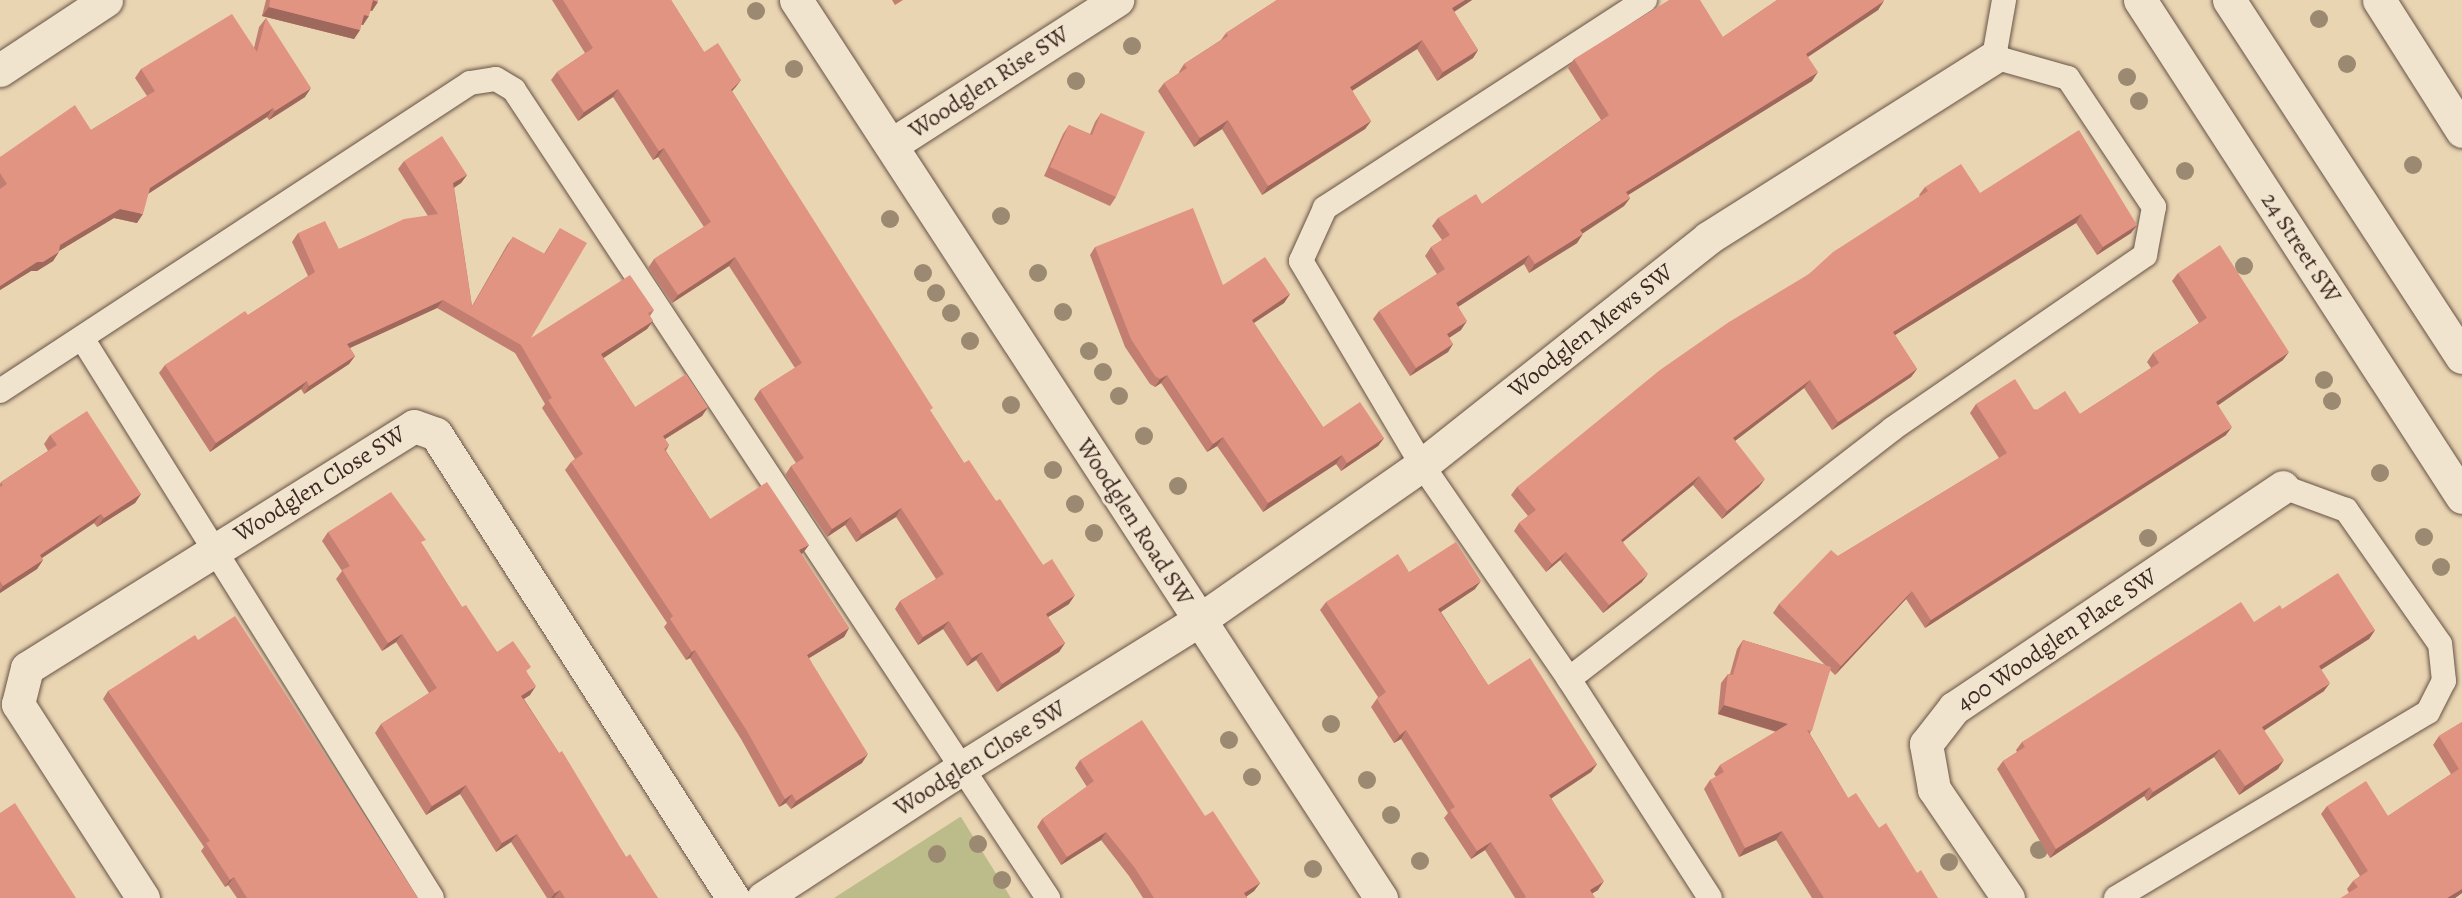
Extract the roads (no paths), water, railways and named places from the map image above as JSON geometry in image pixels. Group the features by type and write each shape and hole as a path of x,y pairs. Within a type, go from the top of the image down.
{"street":[{"path":"0,70 106,0"},
{"name":"Woodglen Road SW","path":"796,0 1198,621 1381,898"},
{"name":"Woodglen Rise SW","path":"891,145 1117,0"},
{"name":"24 Street SW","path":"2140,0 2462,497"},
{"path":"2229,0 2462,357"},
{"path":"2379,0 2462,131"},
{"name":"Woodglen Mews SW","path":"1198,621 1422,465 1708,238 1994,57"},
{"name":"Woodglen Close SW","path":"143,898 18,704 27,668 414,426 436,434 733,898"},
{"name":"400 Woodglen Place SW","path":"2008,898 1934,789 1926,744 1954,708 2283,487"},
{"name":"Woodglen Close SW","path":"763,898 963,767 1198,621"}],"lane":[{"path":"1645,0 1325,208 1301,261 1422,465 1569,679 1710,898"},
{"path":"1569,679 1892,429 2145,255 2154,207 2068,78 1994,57 2004,0"},
{"path":"0,391 470,83 496,79 514,90 1048,898"},
{"path":"82,338 432,898"},
{"path":"2116,898 2428,712 2444,681 2440,644 2346,510 2283,487"}]}
